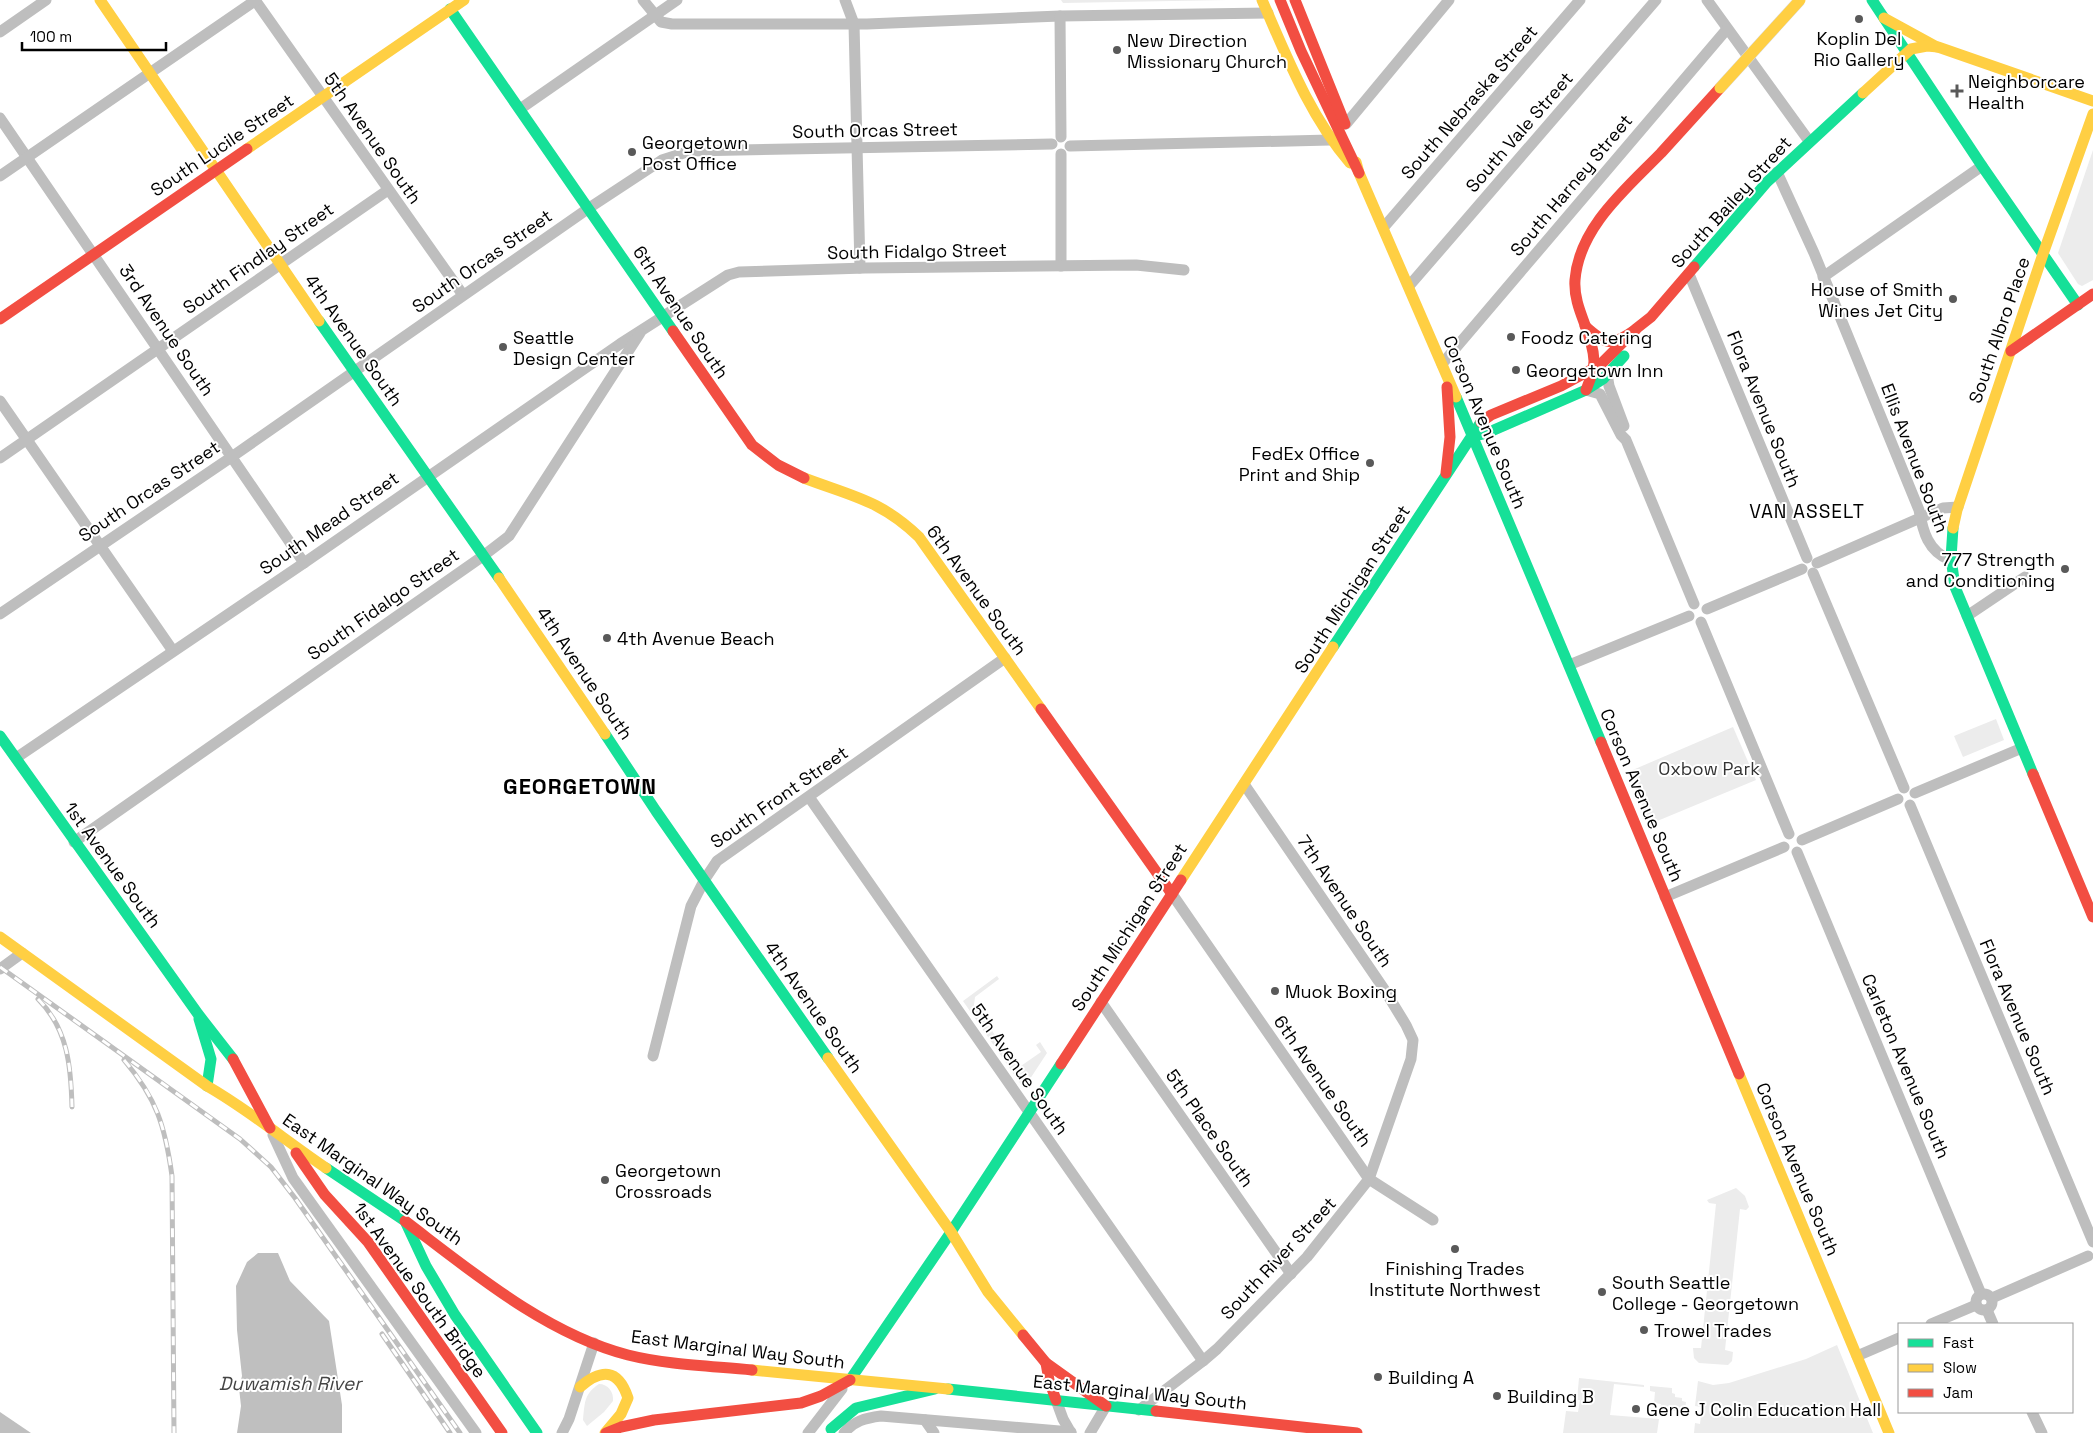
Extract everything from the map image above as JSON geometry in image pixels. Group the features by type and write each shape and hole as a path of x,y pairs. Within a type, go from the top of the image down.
{"main road":[{"name":"4th Avenue South","path":"100,0 279,264 483,556 892,1151 951,1232 988,1292 1046,1363 1106,1406"},
{"name":"South Lucile Street","path":"0,319 324,98 447,5 464,0"},
{"name":"Corson Avenue South","path":"1262,0 1304,93 1330,140 1358,172"},
{"path":"1280,0 1358,172"},
{"name":"Corson Avenue South","path":"1295,0 1346,124 1358,172 1384,227 1473,436 1889,1433"},
{"path":"1586,390 1594,369 1594,357 1578,302 1575,282 1579,260 1589,237 1606,212 1800,0"},
{"name":"6th Avenue South","path":"447,5 589,208 741,431 762,454 793,474 868,500 904,523 929,550 1172,894"},
{"path":"1877,7 1938,47 2093,101"},
{"path":"1877,7 1982,166 2078,305"},
{"path":"1907,53 1911,49 1921,46 1938,47"},
{"path":"1922,76 1920,58 1926,50 1938,47"},
{"name":"South Bailey Street","path":"1473,436 1480,423 1491,415 1594,369 1610,358 1635,330 1651,317 1777,172 1907,53"},
{"name":"South Albro Place","path":"1950,560 1951,538 1958,507 2012,351 2043,254 2093,114"},
{"path":"2012,351 2093,294"},
{"name":"South Bailey Street","path":"1473,436 1486,433 1586,390 1603,379 1645,331 1650,324 1651,317"},
{"path":"1584,325 1598,339 1608,344 1618,342 1635,330"},
{"path":"1444,369 1450,437 1446,478"},
{"name":"South Michigan Street","path":"850,1380 951,1232 1473,436"},
{"path":"1950,560 1955,586 2093,918"},
{"name":"1st Avenue South","path":"0,736 4,748 16,758 74,842 198,1014 238,1066 270,1128"},
{"name":"East Marginal Way South","path":"0,938 207,1086 233,1101 290,1144 405,1221 525,1308 559,1327 624,1354 660,1361 1056,1400 1357,1433"},
{"name":"1st Avenue South","path":"198,1014 211,1059 207,1086"},
{"name":"1st Avenue South Bridge","path":"290,1144 325,1194 368,1242 502,1432"},
{"name":"1st Avenue South Bridge","path":"405,1221 426,1266 455,1315 537,1433"},
{"name":"4th Avenue South","path":"1046,1363 1049,1380 1056,1400"},
{"path":"580,1387 596,1375 604,1374 622,1383 626,1389 628,1398 621,1414 606,1433"},
{"path":"830,1431 850,1380"},
{"path":"606,1433 621,1427 654,1420 801,1403 822,1396 850,1380"},
{"path":"830,1431 856,1408 935,1389"}],"street":[{"path":"0,32 46,0"},
{"path":"0,176 256,0"},
{"name":"5th Avenue South","path":"256,0 463,296"},
{"path":"643,0 654,16 666,24 854,24 1060,16 1268,13"},
{"path":"520,109 676,0"},
{"path":"845,0 854,24 860,268"},
{"path":"1346,124 1449,0"},
{"name":"South Nebraska Street","path":"1384,227 1580,0"},
{"name":"South Vale Street","path":"1409,286 1656,0"},
{"path":"1707,0 1809,141"},
{"path":"1057,141 1066,139 1070,146 1068,152 1061,154 1055,152 1057,141 1060,16"},
{"name":"South Harney Street","path":"1444,369 1727,29"},
{"name":"3rd Avenue South","path":"0,118 304,562"},
{"path":"1070,146 1330,140"},
{"name":"South Orcas Street","path":"0,614 233,456 589,208 662,160 690,151 858,149 1057,141"},
{"path":"1061,154 1062,266"},
{"path":"1824,277 1982,166"},
{"name":"Ellis Avenue South","path":"1777,172 1824,277 1919,510 1920,519 1931,548 1940,556 1950,560"},
{"name":"South Findlay Street","path":"0,458 388,190"},
{"name":"South Fidalgo Street","path":"662,316 719,279 739,272 860,268 1136,265 1184,270"},
{"name":"Flora Avenue South","path":"1689,274 1909,790"},
{"name":"South Mead Street","path":"16,758 662,316"},
{"name":"South Fidalgo Street","path":"74,842 509,536 643,328"},
{"path":"1607,374 1609,386 1627,432 1626,440"},
{"path":"1586,390 1600,394 1621,435 1626,440 1694,604"},
{"path":"0,401 174,651"},
{"path":"1707,609 1802,569 1802,562 1812,565 1943,508 1958,507"},
{"path":"1968,616 2025,577"},
{"path":"1694,604 1702,604 1707,609 1706,618 1701,622 1693,621 1689,616 1688,610 1694,604"},
{"path":"1569,665 1689,616"},
{"path":"1701,622 1790,834"},
{"name":"South Front Street","path":"653,1056 688,915 694,897 717,861 1005,658"},
{"path":"1909,790 1915,800 1910,804 1902,804 1898,799 1898,792 1909,790 2022,748"},
{"name":"7th Avenue South","path":"1244,784 1384,989 1413,1040"},
{"name":"5th Avenue South","path":"809,797 1203,1362"},
{"path":"1802,840 1898,799"},
{"name":"Flora Avenue South","path":"1910,804 2092,1251"},
{"path":"1790,834 1796,834 1802,840 1802,848 1797,852 1788,852 1784,848 1784,838 1790,834"},
{"path":"1665,897 1784,848"},
{"name":"Carleton Avenue South","path":"1797,852 1994,1323"},
{"name":"6th Avenue South","path":"1172,894 1369,1179 1432,1220"},
{"path":"0,969 22,953"},
{"name":"5th Place South","path":"1101,1002 1291,1274"},
{"name":"South River Street","path":"1139,1410 1203,1362 1291,1274 1332,1228 1369,1179 1411,1059 1413,1040"},
{"name":"1st Avenue South","path":"270,1128 293,1178 476,1433"},
{"path":"1933,1323 1984,1302 2092,1251"},
{"path":"1857,1356 1898,1338"},
{"path":"562,1433 580,1387 594,1343"},
{"name":"South Michigan Street","path":"808,1433 850,1380"},
{"name":"4th Avenue South","path":"1056,1400 1071,1433"},
{"path":"1090,1433 1106,1406"},
{"path":"2032,1413 2042,1433"},
{"path":"844,1433 851,1425 860,1420 881,1416 1071,1433"},
{"path":"925,1420 934,1433"}],"green space":[{"path":"1061,0 1228,0 1063,3"},
{"path":"2093,150 2093,280 2082,286 2078,284 2058,253"},
{"path":"1996,719 2004,740 1963,757 1954,736"},
{"name":"Oxbow Park","path":"1733,727 1756,780 1650,824 1628,772"},
{"path":"997,976 999,979 975,997 974,1005 1018,1068 1041,1052 1036,1045 1040,1042 1047,1053 1026,1085 1022,1086 963,1001"},
{"path":"1736,1188 1745,1196 1749,1207 1746,1210 1740,1209 1725,1350 1733,1352 1732,1361 1728,1365 1699,1363 1694,1358 1693,1348 1701,1348 1716,1204 1709,1203 1707,1200"},
{"path":"1837,1345 1873,1433 1694,1433 1695,1423 1700,1424 1702,1407 1695,1406 1698,1381 1713,1385 1729,1383 1806,1359"},
{"path":"1579,1378 1644,1385 1644,1387 1614,1384 1610,1415 1659,1419 1657,1433 1563,1433 1566,1411 1578,1412 1580,1400 1577,1400"},
{"path":"599,1384 605,1385 610,1389 613,1401 604,1412 587,1426 583,1420 586,1399 590,1391"},
{"path":"1650,1386 1672,1388 1672,1393 1675,1394 1675,1397 1682,1398 1682,1401 1686,1402 1685,1411 1660,1411 1661,1404 1654,1403 1655,1392 1650,1391"}],"water":[{"name":"Duwamish River","path":"258,1253 278,1253 290,1281 329,1321 342,1405 342,1433 237,1433 241,1406 239,1388 242,1376 237,1330 236,1286 247,1262"},
{"path":"0,1412 31,1433 0,1433"}],"railway":[{"path":"0,967 240,1139 271,1167 295,1198 460,1433"},
{"path":"38,999 56,1023 62,1036 69,1063 72,1107"},
{"path":"124,1060 144,1088 158,1114 166,1142 172,1176 174,1433"},
{"path":"382,1334 450,1433"}],"traffic: fast":[{"path":"1872,0 1982,166 2078,305"},
{"path":"450,9 673,331"},
{"path":"1694,267 1767,182 1863,93"},
{"path":"319,321 499,578"},
{"path":"1473,436 1487,433 1586,390 1603,379 1624,356"},
{"path":"1456,397 1601,742"},
{"path":"1333,647 1481,422"},
{"path":"1953,528 1951,558 1955,587 2033,774"},
{"path":"605,734 656,811 828,1058"},
{"path":"0,736 198,1014 233,1059"},
{"path":"199,1019 211,1059 207,1086"},
{"path":"850,1380 951,1232 1061,1064"},
{"path":"326,1168 405,1221 426,1266 455,1315 537,1433"},
{"path":"831,1429 856,1408 935,1389"},
{"path":"948,1389 1156,1411"}],"traffic: slow":[{"path":"100,0 319,321"},
{"path":"247,149 464,0"},
{"path":"1262,0 1300,85 1322,125 1350,163"},
{"path":"1720,88 1800,0"},
{"path":"1884,18 1937,47"},
{"path":"1863,93 1911,49 1927,46 1938,47 2093,101"},
{"path":"1953,528 1957,510 2043,254 2093,114"},
{"path":"1356,162 1359,173 1456,397"},
{"path":"804,478 865,500 892,515 919,537 1041,709"},
{"path":"499,578 605,734"},
{"path":"1181,880 1333,647"},
{"path":"0,937 207,1086 253,1115 326,1168"},
{"path":"828,1058 951,1232 988,1292 1023,1335"},
{"path":"1739,1074 1889,1433"},
{"path":"752,1370 948,1389"},
{"path":"580,1387 595,1377 608,1375 619,1381 624,1388 628,1398 621,1414 605,1433"}],"traffic: jam":[{"path":"1280,0 1301,51 1359,173"},
{"path":"1295,0 1345,124"},
{"path":"1586,390 1593,372 1593,350 1575,291 1578,261 1585,243 1595,226 1620,195 1720,88"},
{"path":"0,319 247,149"},
{"path":"1481,422 1491,415 1561,386 1600,365 1637,328 1651,317 1694,267"},
{"path":"2011,351 2093,294"},
{"path":"1585,326 1598,337 1609,342 1620,339 1635,330"},
{"path":"673,331 752,445 778,465 804,478"},
{"path":"1446,473 1450,437 1447,387"},
{"path":"1041,709 1172,894"},
{"path":"1601,742 1739,1074"},
{"path":"2033,774 2093,917"},
{"path":"1061,1064 1181,880"},
{"path":"233,1059 270,1128"},
{"path":"296,1153 325,1195 368,1242 502,1433"},
{"path":"405,1221 483,1280 539,1317 598,1345 628,1355 658,1361 752,1370"},
{"path":"1023,1335 1046,1363 1106,1406"},
{"path":"1046,1363 1049,1380 1056,1400"},
{"path":"606,1433 621,1427 654,1420 801,1403 821,1396 850,1380"},
{"path":"1156,1411 1357,1433"}],"place":[{"name":"Koplin Del Rio Gallery","path":"1859,19"},
{"name":"New Direction Missionary Church","path":"1117,50"},
{"name":"Neighborcare Health","path":"1957,91"},
{"name":"Georgetown Post Office","path":"632,152"},
{"name":"House of Smith Wines Jet City","path":"1953,299"},
{"name":"Foodz Catering","path":"1511,337"},
{"name":"Seattle Design Center","path":"503,347"},
{"name":"Georgetown Inn","path":"1516,370"},
{"name":"FedEx Office Print and Ship","path":"1370,463"},
{"name":"777 Strength and Conditioning","path":"2065,569"},
{"name":"4th Avenue Beach","path":"607,638"},
{"name":"Muok Boxing","path":"1275,991"},
{"name":"Georgetown Crossroads","path":"605,1180"},
{"name":"Finishing Trades Institute Northwest","path":"1455,1249"},
{"name":"South Seattle College - Georgetown","path":"1602,1292"},
{"name":"Trowel Trades","path":"1644,1330"},
{"name":"Building A","path":"1378,1377"},
{"name":"Building B","path":"1497,1396"},
{"name":"Gene J Colin Education Hall","path":"1636,1409"}],"district":[{"name":"VAN ASSELT","path":"1807,511"},
{"name":"GEORGETOWN","path":"580,786"}]}
